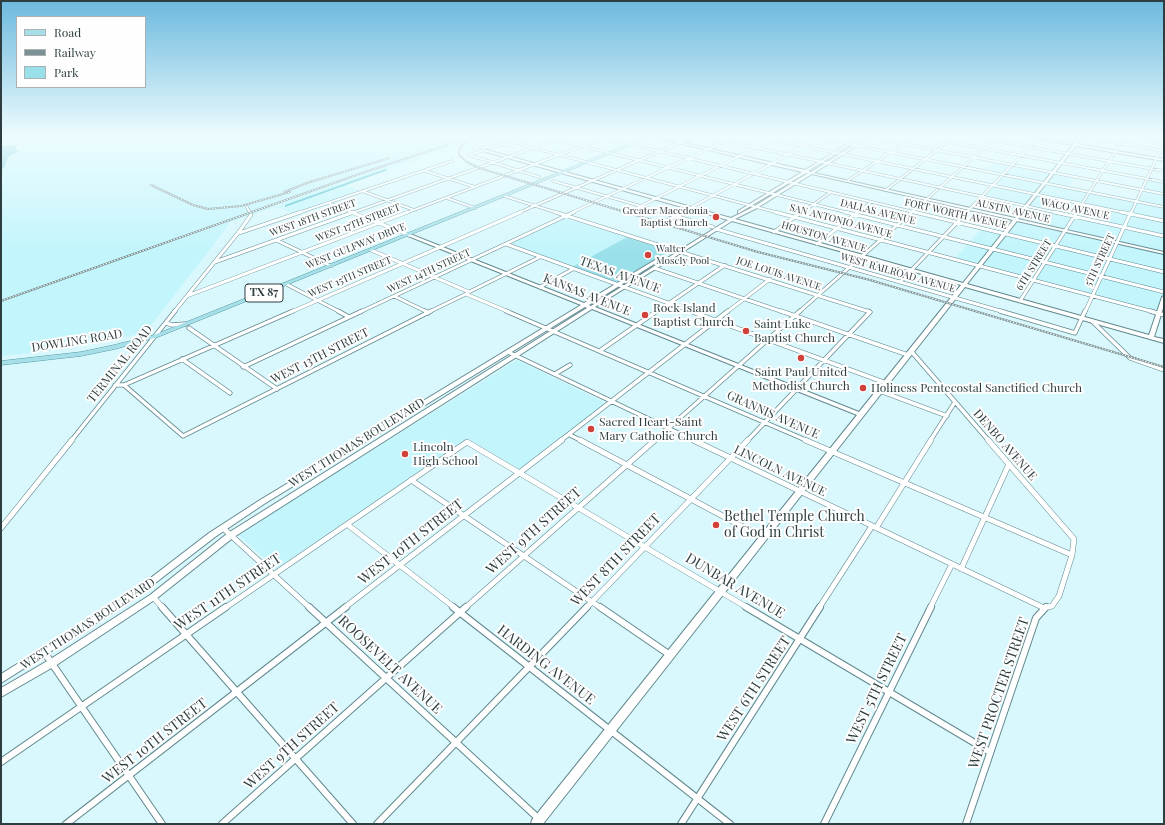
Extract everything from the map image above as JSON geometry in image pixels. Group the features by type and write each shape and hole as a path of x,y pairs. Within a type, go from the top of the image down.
{"main road":[{"name":"WEST GULFWAY DRIVE","path":"156,336 187,326 286,284 556,174"},
{"name":"DOWLING ROAD","path":"1,363 81,354 156,336"}],"street":[{"path":"238,233 411,174"},
{"path":"438,174 476,187"},
{"name":"WEST 18TH STREET","path":"214,262 459,174"},
{"name":"WEST 17TH STREET","path":"187,296 507,174"},
{"path":"532,174 539,177"},
{"name":"HOUSTON AVENUE","path":"570,174 1164,341"},
{"name":"WEST 15TH STREET","path":"115,385 124,385 606,174"},
{"name":"SAN ANTONIO AVENUE","path":"633,174 1162,314"},
{"name":"WEST 14TH STREET","path":"243,367 654,174"},
{"name":"DALLAS AVENUE","path":"694,174 1164,292"},
{"path":"631,211 703,174"},
{"path":"665,222 752,174"},
{"name":"FORT WORTH AVENUE","path":"755,174 1164,272"},
{"path":"729,219 749,205 801,174"},
{"path":"729,219 756,207 809,174"},
{"name":"AUSTIN AVENUE","path":"818,174 1164,253"},
{"path":"847,181 857,174"},
{"name":"WACO AVENUE","path":"879,174 1164,236"},
{"path":"886,190 906,174"},
{"path":"940,174 1164,221"},
{"name":"WEST 9TH STREET","path":"222,824 955,174"},
{"path":"538,822 1052,174"},
{"path":"1061,174 1164,194"},
{"name":"6TH STREET","path":"1020,301 1100,174"},
{"path":"1125,174 1164,182"},
{"name":"5TH STREET","path":"1082,318 1149,174"},
{"path":"900,282 1003,175 1164,207"},
{"name":"WEST RAILROAD AVENUE","path":"553,181 1075,333 1082,318"},
{"path":"362,191 414,210"},
{"path":"774,232 831,192"},
{"name":"JOE LOUIS AVENUE","path":"504,196 679,252 770,279 870,312"},
{"path":"446,198 475,208"},
{"path":"816,244 871,202"},
{"name":"KANSAS AVENUE","path":"328,203 860,415"},
{"name":"TERMINAL ROAD","path":"1,528 252,215 247,207"},
{"name":"WEST THOMAS BOULEVARD","path":"622,286 654,268 729,219"},
{"path":"276,240 331,266"},
{"name":"TEXAS AVENUE","path":"506,244 886,383"},
{"name":"GRANNIS AVENUE","path":"371,250 435,277 547,328 601,350 1072,555"},
{"name":"WEST THOMAS BOULEVARD","path":"1,679 134,595 223,528 547,328 588,306 679,252"},
{"name":"WEST 13TH STREET","path":"124,385 183,436 540,257"},
{"path":"601,350 725,265"},
{"path":"654,268 849,335 910,353"},
{"path":"540,287 573,269"},
{"name":"WEST 10TH STREET","path":"66,824 770,279"},
{"path":"286,284 349,317"},
{"path":"394,296 428,313"},
{"path":"1151,338 1162,314 1164,297"},
{"name":"WEST THOMAS BOULEVARD","path":"1,693 52,663 153,597 231,535 555,331 588,306"},
{"name":"WEST 8TH STREET","path":"377,824 691,500 870,312"},
{"path":"1092,321 1130,358 1164,370"},
{"path":"166,323 187,326 212,346 277,389"},
{"name":"LINCOLN AVENUE","path":"508,352 1044,608"},
{"name":"DENBO AVENUE","path":"910,353 955,402 1074,539 1072,555"},
{"path":"182,359 230,392"},
{"path":"555,374 570,365"},
{"path":"880,391 947,416"},
{"path":"440,394 449,398"},
{"name":"WEST 6TH STREET","path":"681,824 800,639 905,482 955,402"},
{"path":"570,435 764,538"},
{"name":"DUNBAR AVENUE","path":"467,442 990,752"},
{"name":"WEST 11TH STREET","path":"1,762 467,442"},
{"path":"961,569 1009,464"},
{"path":"411,480 670,655"},
{"name":"HARDING AVENUE","path":"348,524 730,824"},
{"name":"ROOSEVELT AVENUE","path":"223,528 456,743 538,822"},
{"name":"WEST PROCTER STREET","path":"966,824 1036,618 1044,608 1052,606 1059,596 1072,555"},
{"name":"WEST 5TH STREET","path":"824,824 952,564"},
{"path":"153,597 353,824"},
{"path":"44,652 162,824"}],"shaded area":[{"path":"1,174 373,174 344,184 362,191 295,214 276,207 231,222 145,333 58,350 1,356"},
{"path":"370,174 375,174 285,207 285,205"},
{"path":"1002,174 1061,174 1075,177 1068,188 1138,203 1149,180 1164,183 1164,317 953,261 983,227 1008,233 1019,220 994,214 1003,203 983,198 1004,175"},
{"path":"565,218 627,237 572,267 511,243"},
{"name":"Lincoln High School","path":"517,360 606,403 519,469 467,439 276,569 238,534"}],"green space":[{"path":"627,237 670,251 617,283 572,267"}],"railway":[{"path":"284,192 335,174"},
{"path":"1,301 358,174"},
{"path":"501,174 758,252 870,280 1164,367"},
{"path":"151,185 193,205 208,209 241,206 290,192"}],"place":[{"name":"Greater Macedonia Baptist Church","path":"716,217"},
{"name":"Walter Mosely Pool","path":"648,255"},
{"name":"Rock Island Baptist Church","path":"645,315"},
{"name":"Saint Luke Baptist Church","path":"746,331"},
{"name":"Saint Paul United Methodist Church","path":"801,358"},
{"name":"Holiness Pentecostal Sanctified Church","path":"863,388"},
{"name":"Sacred Heart-Saint Mary Catholic Church","path":"591,429"},
{"name":"Lincoln High School","path":"405,454"},
{"name":"Bethel Temple Church of God in Christ","path":"716,525"}]}
